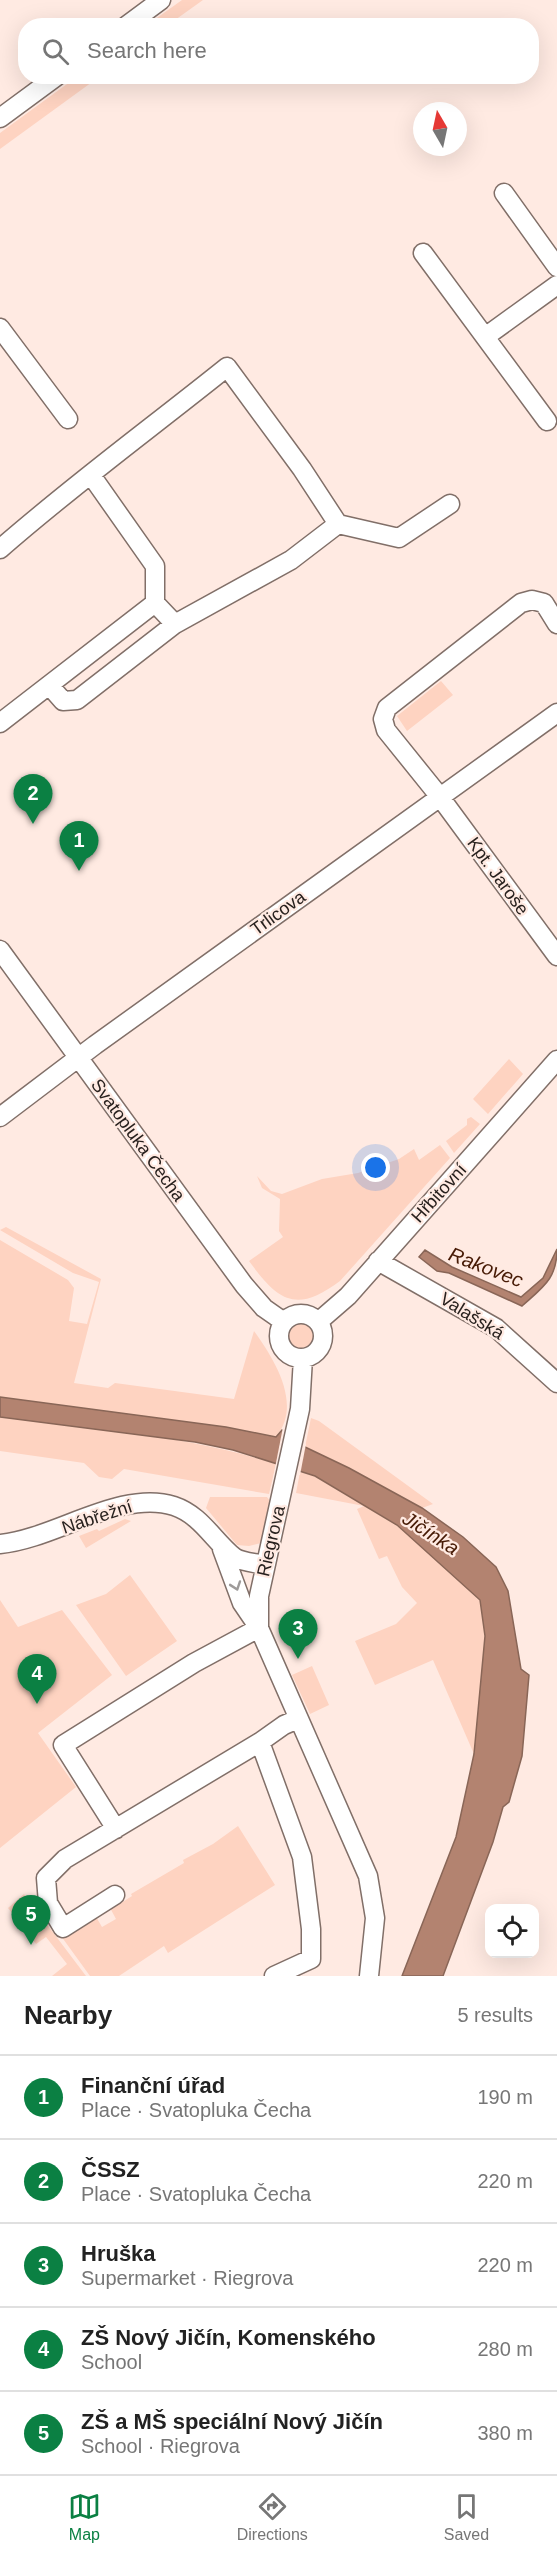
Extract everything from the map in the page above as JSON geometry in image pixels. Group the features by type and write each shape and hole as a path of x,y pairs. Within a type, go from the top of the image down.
{"street":[{"path":"137,18 161,0"},
{"path":"0,118 46,84"},
{"path":"504,193 557,267"},
{"path":"423,253 547,421"},
{"path":"485,337 557,285"},
{"path":"0,328 68,419"},
{"path":"0,549 58,498 91,475 227,367 302,469 338,524 399,538 450,504"},
{"path":"91,475 155,566 155,603 175,624"},
{"path":"49,685 63,701 77,700 175,624 291,560 338,524"},
{"name":"Kpt. Jaroše","path":"557,624 544,603 532,600 521,603 387,708 383,719 386,730 440,796 557,956"},
{"path":"0,723 155,603"},
{"name":"Trlicova","path":"0,1117 78,1058 557,713"},
{"name":"Svatopluka Čecha","path":"0,950 244,1286 264,1308 284,1322"},
{"name":"Hřbitovní","path":"318,1322 348,1296 557,1060"},
{"name":"Valašská","path":"378,1261 496,1328 557,1383"},
{"path":"304,1314 318,1322 323,1334 322,1342 315,1353 303,1358 291,1355 282,1346 279,1334 284,1322 291,1316 304,1314"},
{"name":"Riegrova","path":"303,1358 299,1414 259,1596 259,1628 368,1876 375,1918 369,1976"},
{"name":"Nábřežní","path":"0,1545 27,1540 119,1507 146,1502 175,1506 200,1521 235,1558 265,1565"},
{"name":"Nábřežní","path":"219,1542 242,1603 259,1628"},
{"path":"116,1829 63,1746 194,1663 259,1628"},
{"path":"115,1895 63,1928 48,1903 45,1883 50,1872 65,1860 260,1742 284,1725 298,1719"},
{"path":"260,1742 302,1857 311,1929 311,1959 274,1976"}],"shaded area":[{"path":"182,0 203,0 178,18 157,18"},
{"path":"67,84 89,84 0,149 0,133"},
{"path":"441,681 453,695 407,731 397,716"},
{"path":"509,1059 523,1074 488,1114 473,1099"},
{"path":"471,1117 480,1124 454,1153 446,1141 467,1125 467,1119"},
{"path":"440,1145 450,1158 340,1281 325,1291 300,1300 289,1298 269,1286 249,1261 283,1237 279,1231 280,1199 262,1188 257,1176 271,1191 282,1194 322,1179 358,1173 399,1159 414,1149 419,1160"},
{"path":"6,1227 101,1279 74,1383 108,1388 115,1383 234,1399 254,1331 277,1368 286,1396 287,1410 284,1424 276,1437 226,1427 0,1397 0,1240 68,1280 74,1288 69,1321 87,1324 99,1282 73,1273 0,1230"},
{"path":"301,1322 311,1326 315,1336 311,1346 301,1350 291,1346 287,1336 291,1326"},
{"path":"0,1417 174,1440 242,1454 276,1464 269,1494 124,1469 112,1479 99,1477 84,1463 0,1451"},
{"path":"311,1418 319,1421 433,1504 422,1508 305,1447"},
{"path":"300,1472 315,1476 397,1525 480,1600 485,1636 474,1754 433,1660 375,1685 355,1641 396,1624 417,1603 402,1587 387,1556 379,1559 357,1509 364,1506 296,1493"},
{"path":"210,1497 267,1497 270,1501 261,1543 249,1546 237,1545 206,1508"},
{"path":"125,1519 131,1521 86,1548 79,1536 97,1529 99,1531"},
{"path":"130,1575 177,1641 126,1676 76,1605 106,1594"},
{"path":"0,1600 18,1627 62,1610 112,1675 38,1733 76,1787 0,1848"},
{"path":"312,1666 329,1705 310,1714 292,1675"},
{"path":"238,1826 275,1885 168,1953 164,1946 119,1976 90,1976 61,1936 118,1899 121,1903 132,1896 131,1894 184,1863 183,1860 213,1844","holes":["109,1906 116,1919 102,1927 95,1915"]},
{"path":"24,1894 86,1976 52,1976 67,1964 46,1937 36,1944 8,1908"}],"water":[{"path":"557,1249 554,1268 547,1282 522,1306 449,1273 437,1271 419,1257 425,1250 452,1267 521,1297 543,1278"},
{"name":"Jičínka","path":"0,1397 226,1427 276,1437 282,1430 305,1447 422,1508 463,1537 496,1567 508,1591 521,1669 529,1675 522,1756 509,1802 503,1807 493,1842 443,1976 402,1976 456,1837 474,1754 485,1636 480,1600 397,1525 315,1476 233,1450 195,1442 0,1417"}],"pier":[{"path":"283,1427 306,1444 300,1475 273,1478"}],"place":[{"name":"ČSSZ","path":"33,824"},
{"name":"Finanční úřad","path":"79,871"},
{"name":"Hruška","path":"298,1659"},
{"name":"ZŠ Nový Jičín, Komenského","path":"37,1704"},
{"name":"ZŠ a MŠ speciální Nový Jičín","path":"31,1945"}],"water label":[{"name":"Rakovec","path":"486,1267"}]}
